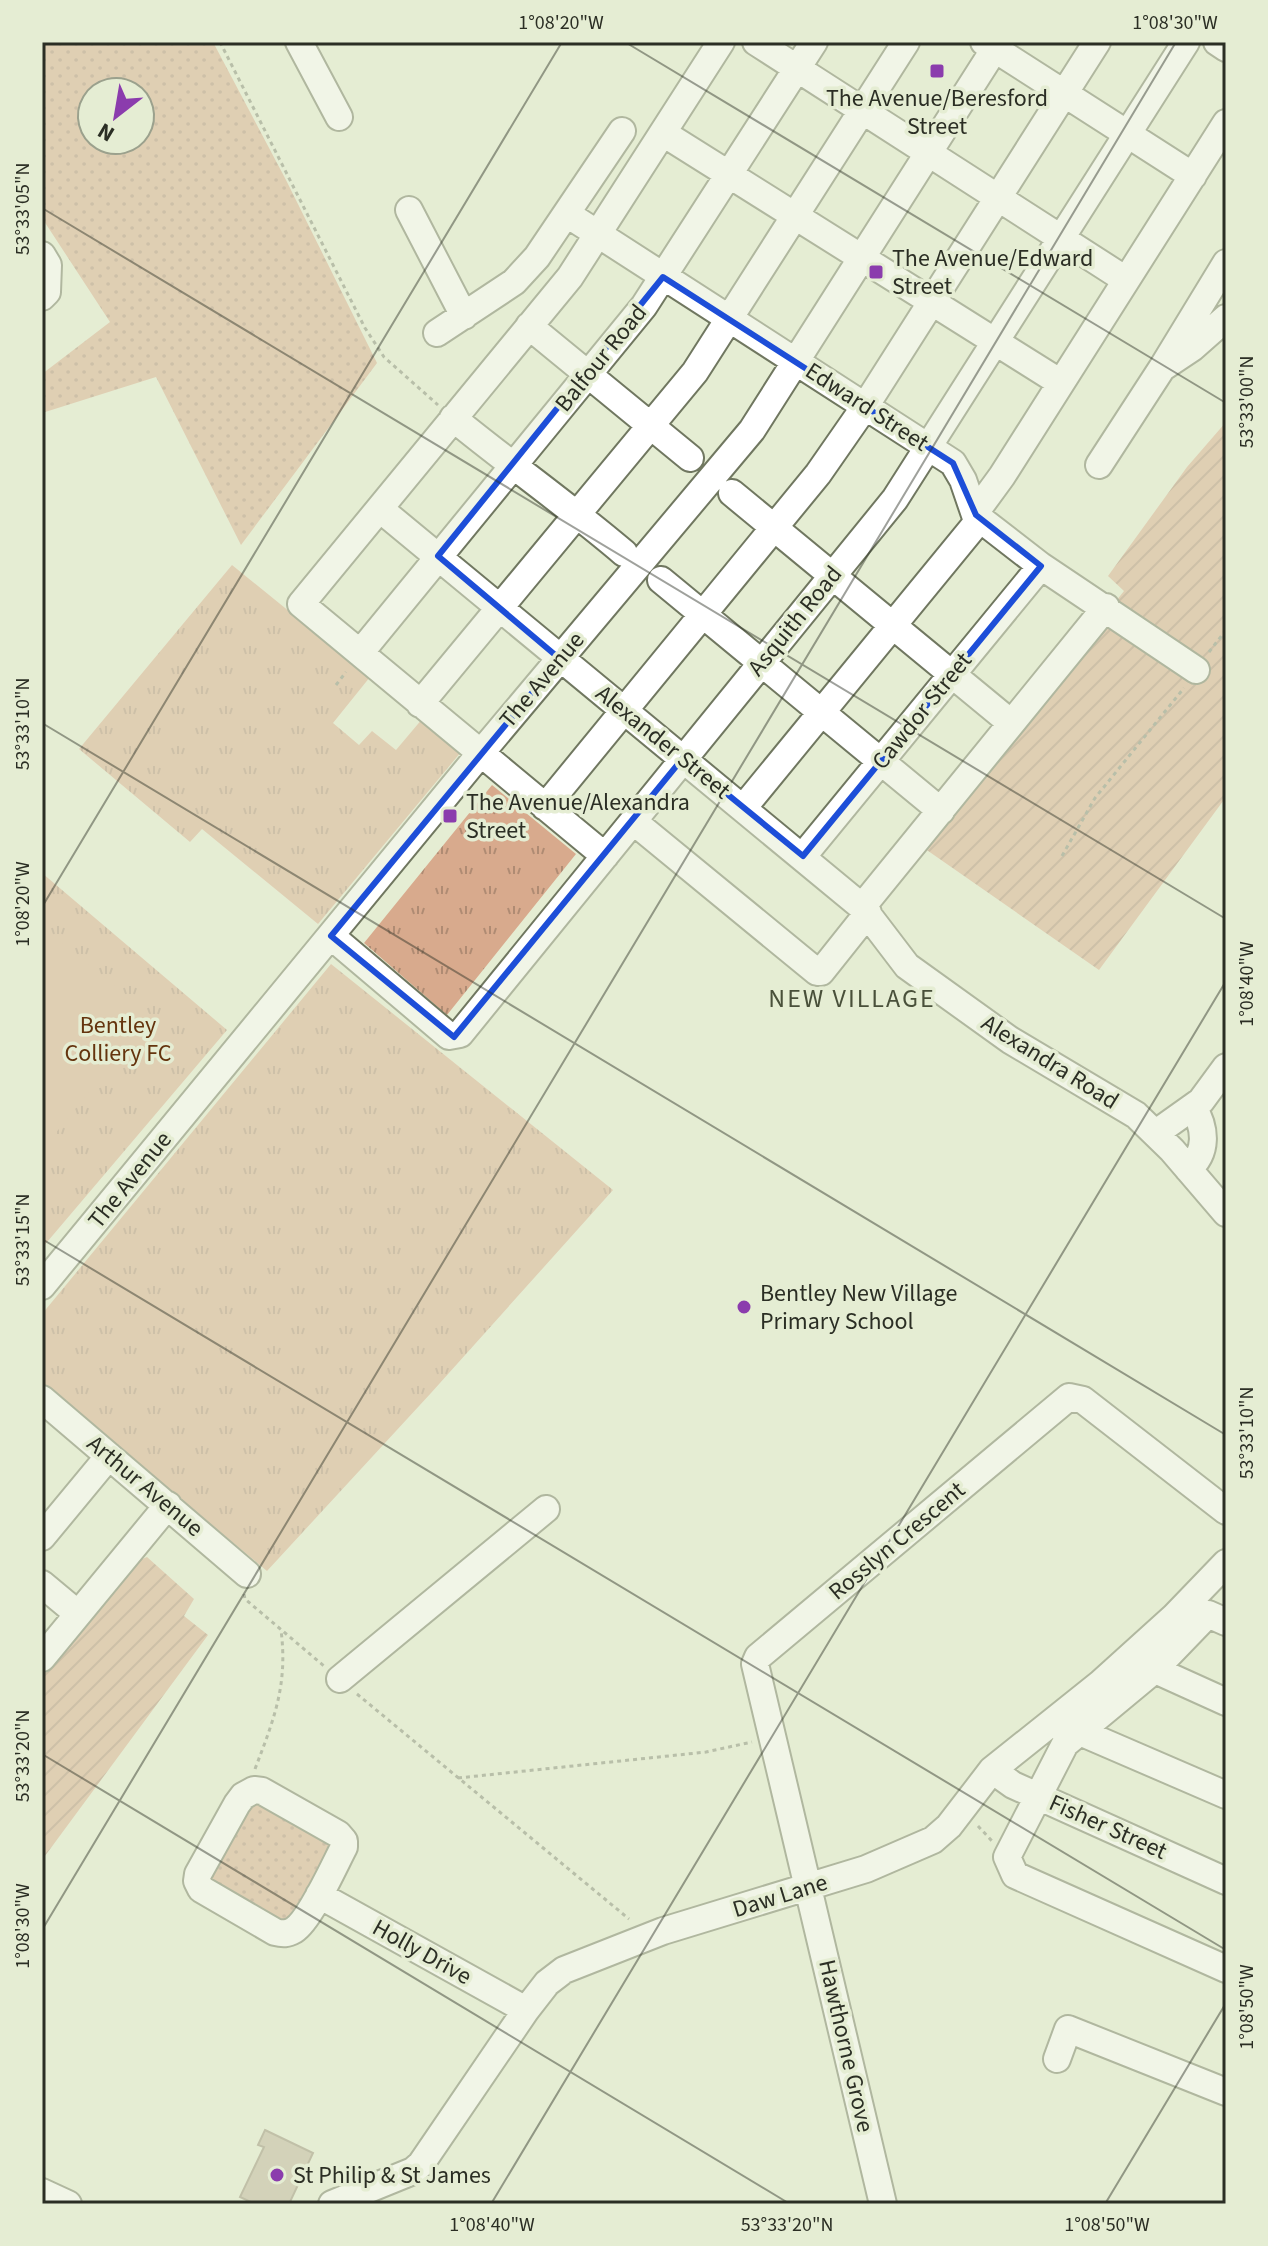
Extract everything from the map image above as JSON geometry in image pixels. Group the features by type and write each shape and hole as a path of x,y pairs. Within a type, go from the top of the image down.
{"street":[{"path":"299,42 339,117"},
{"path":"605,856 301,604 570,277 721,42"},
{"path":"756,42 1126,280"},
{"name":"Balfour Road","path":"360,653 644,306 814,42"},
{"path":"420,704 695,372 906,42"},
{"path":"545,807 818,474 866,405 1097,42"},
{"name":"Asquith Road","path":"331,936 449,1036 460,1034 895,499 1186,42"},
{"path":"1217,42 1226,48"},
{"path":"992,44 1193,176"},
{"name":"The Avenue","path":"42,1286 480,754 752,430 929,152 992,44"},
{"path":"744,807 893,626 978,516 1226,123"},
{"path":"437,333 514,282 537,257 622,131"},
{"path":"663,133 1061,383"},
{"path":"409,210 464,316"},
{"name":"Edward Street","path":"567,214 953,463 978,516"},
{"path":"42,255 48,265 47,292 42,297"},
{"path":"1099,465 1226,263"},
{"path":"1162,368 1192,348 1226,318"},
{"path":"529,326 690,458"},
{"path":"453,418 624,553"},
{"path":"732,493 1011,723"},
{"name":"Alexander Street","path":"380,509 744,807 867,912"},
{"path":"978,516 1041,566 1196,670"},
{"name":"Cawdor Street","path":"803,856 1041,566"},
{"path":"661,580 941,811"},
{"path":"633,821 817,972 821,972 941,811 1106,607"},
{"name":"Alexandra Road","path":"867,912 907,966 1010,1040 1136,1115 1156,1133 1226,1213"},
{"path":"1156,1133 1193,1107 1218,1081 1226,1067"},
{"path":"1188,1169 1215,1146 1193,1107"},
{"name":"Rosslyn Crescent","path":"808,1889 756,1675 758,1657 1069,1397 1083,1400 1226,1511"},
{"name":"Arthur Avenue","path":"42,1399 242,1570"},
{"path":"42,1537 109,1456"},
{"path":"42,1658 168,1505"},
{"path":"340,1679 546,1509"},
{"path":"1224,1565 1217,1618 1065,1744 1007,1857 1015,1875 1226,1969"},
{"name":"Daw Lane","path":"332,2204 413,2171 421,2164 526,2010 547,1983 564,1970 650,1936 866,1869 933,1840 992,1770 1101,1683 1174,1617 1224,1565"},
{"path":"42,1584 78,1614"},
{"path":"1132,1654 1153,1671 1226,1702"},
{"path":"1080,1732 1226,1795"},
{"name":"Fisher Street","path":"992,1770 1000,1778 1226,1881"},
{"path":"254,1790 262,1791 338,1834 344,1841 344,1847 319,1895 298,1928 283,1934 201,1889 198,1874 243,1796 254,1790"},
{"name":"Hawthorne Grove","path":"808,1889 883,2204"},
{"name":"Holly Drive","path":"319,1895 526,2010"},
{"path":"1057,2059 1068,2029 1226,2092"},
{"path":"42,2192 68,2204"}],"path":[{"path":"220,42 365,328 384,357 453,418"},
{"path":"1062,856 1095,798 1178,696 1226,630"},
{"path":"242,1570 245,1599 650,1936"},
{"path":"254,1790 250,1782 276,1713 283,1674 285,1661 281,1630"},
{"path":"458,1778 706,1752 771,1737"},
{"path":"958,1814 977,1824 1007,1857"}],"highlighted area":[{"path":"663,277 953,463 976,515 1041,566 803,856 683,758 454,1037 331,936 560,659 438,556"}],"green space":[{"path":"42,42 213,42 377,363 241,545 156,377 42,413 42,374 110,322 42,218"},
{"path":"1226,422 1226,797 1099,970 921,846 1124,591 1108,576 1187,467"},
{"path":"232,565 370,677 333,723 359,745 372,731 396,750 423,718 461,752 318,924 202,829 190,842 79,749"},
{"path":"492,785 576,854 447,1015 364,943"},
{"name":"Bentley Colliery FC","path":"42,873 227,1030 42,1248"},
{"path":"42,927 151,1015 42,1150"},
{"path":"331,964 613,1190 267,1571 42,1384 42,1314"},
{"path":"147,1557 194,1599 184,1616 208,1635 42,1860 42,1671 130,1564"},
{"path":"253,1801 328,1836 334,1851 289,1924 213,1888 209,1876"}],"building":[{"name":"St Philip & St James","path":"265,2130 313,2153 289,2204 255,2204 240,2197 264,2147 258,2145"}],"place":[{"name":"The Avenue/Beresford Street","path":"937,71"},
{"name":"The Avenue/Edward Street","path":"876,272"},
{"name":"The Avenue/Alexandra Street","path":"450,816"},
{"name":"Bentley New Village Primary School","path":"744,1307"},
{"name":"St Philip & St James","path":"277,2175"}],"district":[{"name":"NEW VILLAGE","path":"852,998"}]}
